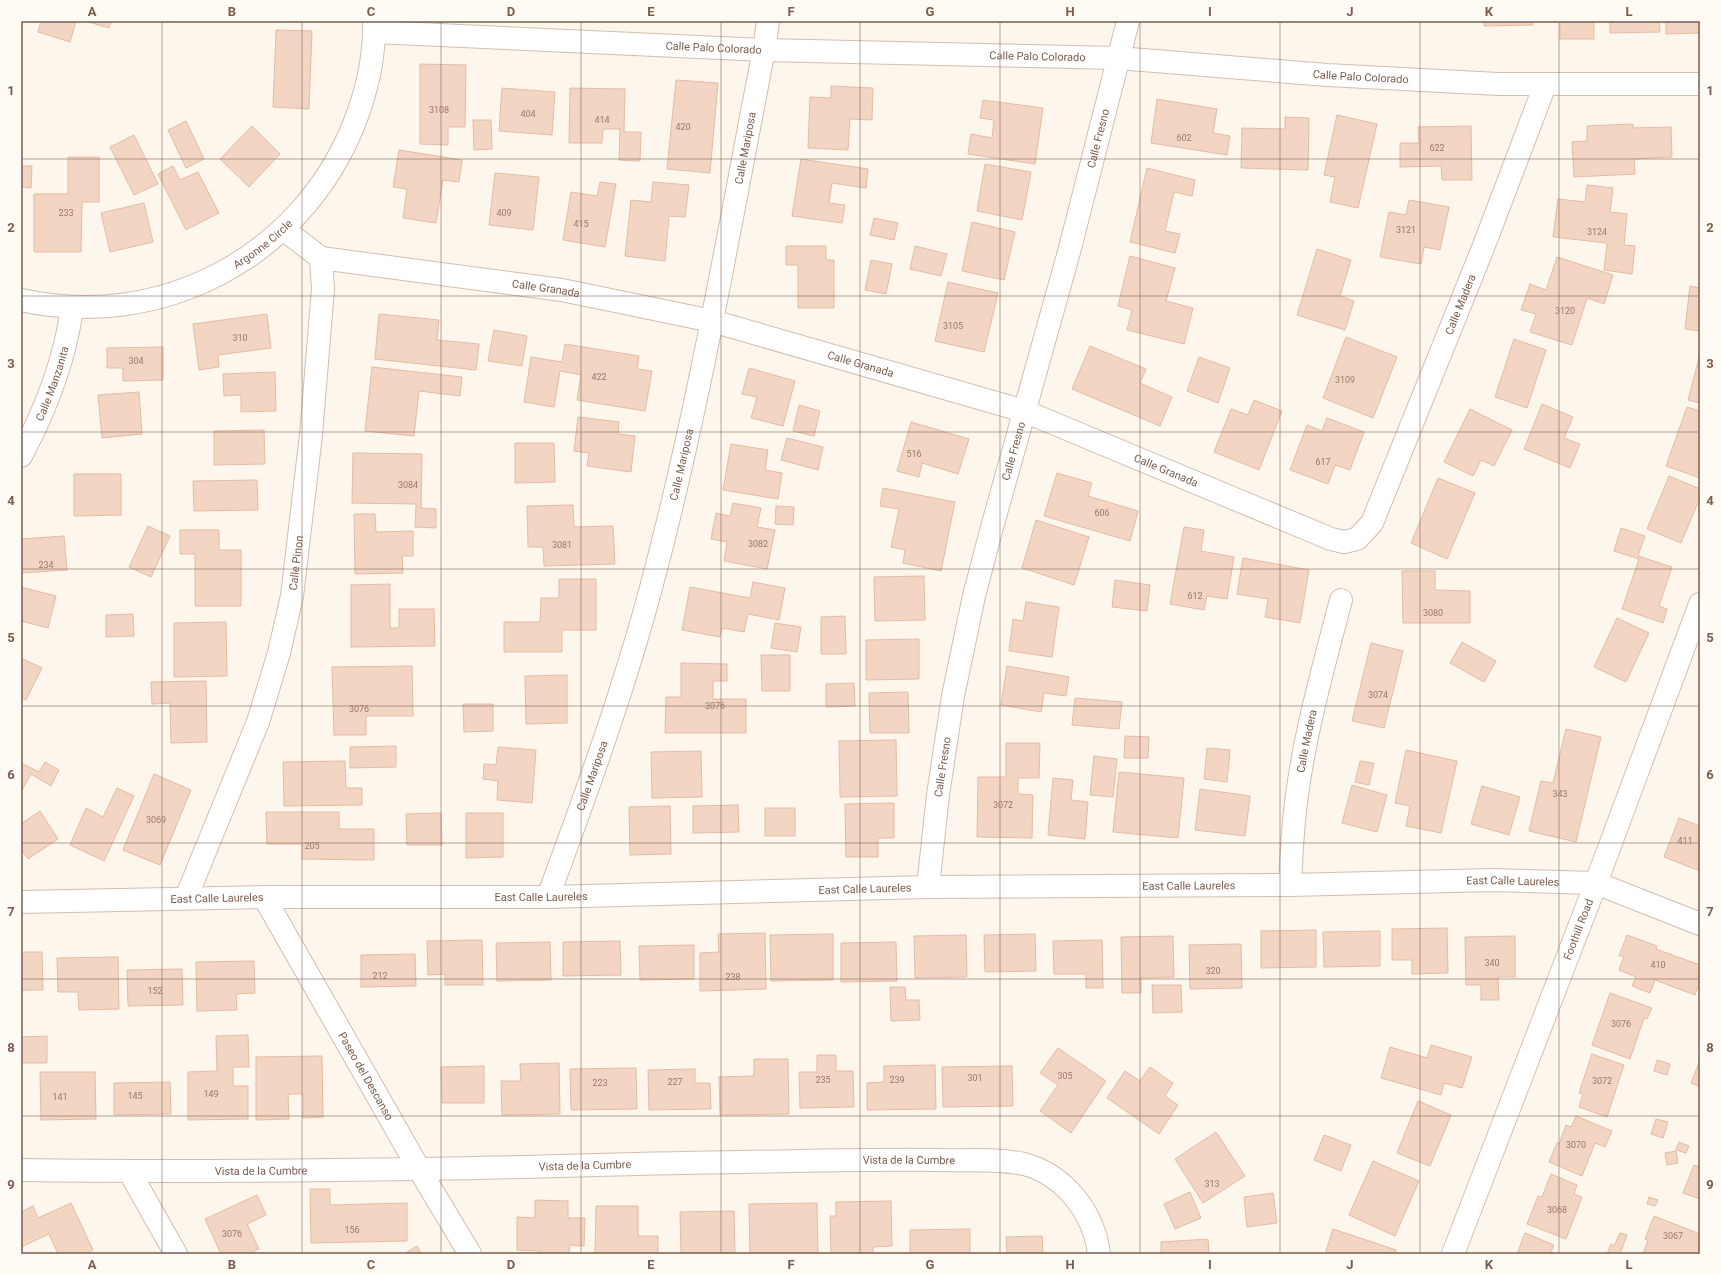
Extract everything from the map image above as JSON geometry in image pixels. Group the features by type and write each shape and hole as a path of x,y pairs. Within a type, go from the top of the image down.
{"street":[{"name":"Calle Mariposa","path":"548,897 622,687 652,586 678,481 712,321 764,50 768,21"},
{"name":"Calle Fresno","path":"928,887 938,795 953,696 974,596 1069,252 1128,21"},
{"name":"Calle Palo Colorado","path":"374,27 764,50 1118,58 1327,75 1545,85 1700,84"},
{"name":"Argonne Circle","path":"21,300 72,308 130,304 186,290 237,264 261,248 283,229 308,202 330,172 347,140 365,91 370,69 374,27"},
{"name":"Calle Madera","path":"1372,523 1483,248 1545,85"},
{"path":"283,229 320,258"},
{"name":"Calle Granada","path":"320,258 562,290 712,321 1024,411 1331,539 1344,542 1357,539 1372,523"},
{"name":"Calle Pinon","path":"186,898 258,722 279,653 292,596 311,435 323,290 320,258"},
{"name":"Calle Manzanita","path":"21,456 39,422 55,383 69,330 72,308"},
{"name":"Calle Madera","path":"1290,885 1294,820 1304,753 1318,688 1341,600"},
{"name":"Foothill Road","path":"1453,1254 1596,883 1700,604"},
{"name":"East Calle Laureles","path":"21,902 264,897 548,897 928,887 1290,885 1492,880 1596,883 1700,924"},
{"name":"Paseo del Descanso","path":"264,897 419,1169 470,1254"},
{"name":"Vista de la Cumbre","path":"21,1170 129,1172 419,1169 630,1163 908,1160 1004,1161 1046,1173 1064,1186 1079,1202 1090,1220 1098,1241 1099,1254"},
{"path":"129,1172 176,1254"}],"building":[{"path":"41,21 76,21 70,42 38,32"},
{"path":"85,21 111,21 109,28"},
{"path":"1484,21 1533,21 1533,25 1484,26"},
{"path":"1560,21 1594,21 1594,39 1560,39"},
{"path":"1610,21 1659,21 1660,32 1610,33"},
{"path":"1666,21 1700,21 1700,33 1666,34"},
{"path":"276,30 312,31 309,109 273,107"},
{"path":"420,64 466,65 465,127 448,127 448,145 420,144"},
{"path":"676,80 718,83 710,173 667,169"},
{"path":"831,86 873,88 872,120 850,119 848,150 808,148 810,97 831,98"},
{"path":"502,88 555,92 552,135 499,131"},
{"path":"570,88 625,89 624,132 641,132 640,161 619,160 620,129 603,129 602,143 569,143"},
{"path":"1157,99 1217,109 1213,133 1230,136 1227,155 1151,143"},
{"path":"983,100 1043,108 1035,164 968,154 971,134 992,138 994,120 980,118"},
{"path":"1337,115 1377,124 1358,208 1330,202 1335,177 1324,175"},
{"path":"1285,117 1309,118 1308,170 1241,168 1242,128 1285,129"},
{"path":"473,120 491,120 492,149 474,150"},
{"path":"186,121 204,159 186,168 168,130"},
{"path":"1633,124 1633,128 1671,127 1672,157 1634,159 1635,174 1574,177 1572,142 1587,141 1587,126"},
{"path":"252,126 280,154 249,187 220,159"},
{"path":"1471,126 1472,180 1442,180 1441,166 1400,167 1400,143 1419,143 1418,127"},
{"path":"134,135 158,184 134,195 110,147"},
{"path":"399,150 462,160 459,182 443,180 436,223 403,218 407,189 393,187"},
{"path":"68,157 99,157 99,202 82,202 81,252 34,252 34,194 68,194"},
{"path":"801,159 868,169 866,188 832,183 829,203 845,205 842,223 792,216"},
{"path":"985,164 1031,172 1022,220 977,211"},
{"path":"21,166 32,166 31,188 21,187"},
{"path":"173,166 180,180 198,172 219,213 186,230 158,174"},
{"path":"1147,168 1195,180 1192,196 1174,192 1165,231 1180,234 1175,253 1130,242"},
{"path":"495,173 539,177 533,230 489,225"},
{"path":"600,182 616,184 605,247 563,240 571,192 597,196"},
{"path":"653,182 689,185 685,217 669,216 665,261 625,256 631,200 651,202"},
{"path":"1587,185 1613,188 1610,212 1627,214 1624,245 1635,246 1632,274 1604,270 1607,243 1553,237 1558,199 1585,202"},
{"path":"1409,200 1449,207 1440,250 1424,247 1421,264 1380,257 1389,212 1406,215"},
{"path":"144,203 153,242 110,252 101,213"},
{"path":"874,218 898,223 894,240 870,235"},
{"path":"972,222 1015,232 1004,280 962,271"},
{"path":"786,246 826,246 826,260 834,260 834,308 798,308 798,265 786,265"},
{"path":"915,246 947,254 941,276 910,269"},
{"path":"1317,249 1351,260 1340,296 1354,301 1345,330 1297,315"},
{"path":"1130,256 1175,268 1166,301 1193,308 1184,344 1127,330 1132,310 1118,306"},
{"path":"1557,257 1613,275 1604,304 1587,298 1572,345 1530,332 1536,314 1521,310 1530,284 1546,290"},
{"path":"871,260 892,264 886,294 865,290"},
{"path":"948,282 998,293 984,352 935,341"},
{"path":"1690,286 1700,288 1700,331 1685,329"},
{"path":"267,314 271,348 218,355 219,367 199,370 193,324"},
{"path":"379,314 439,320 437,340 479,344 476,370 375,359"},
{"path":"494,330 527,336 522,366 488,361"},
{"path":"1346,337 1397,357 1373,418 1323,398"},
{"path":"1514,339 1546,350 1527,408 1495,397"},
{"path":"565,344 639,356 637,369 652,371 645,411 577,400 581,375 560,371 554,407 524,402 531,357 562,362"},
{"path":"1090,346 1146,369 1140,383 1172,397 1160,426 1072,389"},
{"path":"163,347 163,380 123,381 123,368 107,368 107,348"},
{"path":"1700,354 1700,403 1688,400"},
{"path":"1199,357 1230,368 1218,403 1187,391"},
{"path":"372,367 462,377 460,396 419,391 414,436 365,431"},
{"path":"749,368 795,381 783,426 751,418 757,397 742,394"},
{"path":"275,372 276,411 241,412 241,395 224,396 223,374"},
{"path":"139,392 142,434 102,438 98,395"},
{"path":"1254,400 1282,411 1259,470 1214,452 1231,409 1248,415"},
{"path":"1542,404 1573,417 1564,438 1580,444 1570,468 1524,449"},
{"path":"799,405 820,411 814,436 793,431"},
{"path":"1687,407 1700,411 1700,478 1666,466"},
{"path":"1470,409 1512,430 1494,466 1481,460 1473,476 1444,462"},
{"path":"578,417 619,422 618,434 635,436 631,472 587,466 589,453 574,451"},
{"path":"1327,418 1364,432 1350,470 1335,465 1328,484 1290,470 1307,425 1322,431"},
{"path":"911,422 969,439 958,474 922,463 919,477 897,471"},
{"path":"264,430 265,464 214,465 214,431"},
{"path":"787,438 823,447 818,470 781,460"},
{"path":"515,443 554,443 555,482 515,483"},
{"path":"731,444 768,450 765,470 782,473 778,499 723,490"},
{"path":"353,453 422,454 421,508 436,509 436,528 415,527 416,504 352,503"},
{"path":"1057,473 1092,483 1088,496 1138,511 1130,541 1044,516"},
{"path":"74,474 121,474 121,515 74,516"},
{"path":"1669,476 1700,489 1700,498 1681,543 1647,529"},
{"path":"1438,478 1475,493 1447,559 1411,543"},
{"path":"257,480 258,510 194,511 193,481"},
{"path":"883,488 955,502 941,571 903,563 905,550 891,547 899,509 880,506"},
{"path":"733,503 761,508 757,527 775,530 767,569 724,561 727,542 711,539 716,513 730,516"},
{"path":"573,505 574,527 613,526 615,564 544,566 543,547 528,547 527,506"},
{"path":"776,506 794,507 793,525 775,524"},
{"path":"354,514 375,514 376,532 413,531 413,556 402,556 403,573 355,574"},
{"path":"1036,520 1089,537 1074,585 1022,568"},
{"path":"148,526 170,536 151,577 129,567"},
{"path":"1184,527 1204,530 1201,551 1234,557 1227,599 1207,596 1204,610 1170,604"},
{"path":"1621,528 1645,536 1638,556 1672,567 1659,606 1667,609 1663,623 1622,609 1639,559 1614,551"},
{"path":"180,530 219,530 219,550 241,550 241,606 195,606 195,554 180,554"},
{"path":"64,536 67,570 21,573 21,539"},
{"path":"1243,558 1309,570 1300,623 1265,617 1268,599 1237,594"},
{"path":"1402,571 1435,571 1435,590 1470,591 1470,623 1403,623"},
{"path":"924,576 925,620 875,621 874,577"},
{"path":"559,579 596,579 596,630 562,630 562,652 504,652 504,622 540,622 541,598 559,598"},
{"path":"1115,580 1150,585 1147,611 1112,607"},
{"path":"753,582 785,588 779,620 748,614 744,632 722,628 720,637 682,630 690,587 750,598"},
{"path":"390,584 390,628 399,628 399,609 434,609 435,646 351,647 351,585"},
{"path":"21,587 56,596 48,628 21,621"},
{"path":"1026,602 1059,607 1052,657 1009,651 1013,619 1023,621"},
{"path":"133,614 134,636 106,637 106,615"},
{"path":"845,616 846,654 821,654 821,617"},
{"path":"1617,618 1649,633 1626,682 1594,667"},
{"path":"226,622 227,676 174,677 174,623"},
{"path":"775,623 801,627 797,652 771,648"},
{"path":"919,639 919,679 866,680 866,640"},
{"path":"1462,642 1496,661 1484,682 1450,663"},
{"path":"1371,643 1403,651 1384,728 1352,721"},
{"path":"761,655 790,655 790,691 762,691"},
{"path":"21,658 42,668 26,700 21,697"},
{"path":"681,663 727,664 727,681 713,681 713,699 746,699 746,733 665,733 666,697 681,697"},
{"path":"412,666 413,716 366,716 366,735 334,735 332,667"},
{"path":"1007,666 1069,677 1066,696 1044,693 1041,712 1001,705"},
{"path":"567,675 567,723 526,724 525,676"},
{"path":"206,681 207,742 171,743 170,703 152,704 151,682"},
{"path":"854,683 855,706 826,707 826,684"},
{"path":"908,692 909,733 870,733 869,693"},
{"path":"1075,698 1122,702 1119,729 1072,725"},
{"path":"463,704 493,704 493,731 464,732"},
{"path":"1566,729 1601,737 1576,842 1529,831 1541,781 1553,783"},
{"path":"1125,736 1149,737 1148,758 1124,758"},
{"path":"896,740 897,796 840,797 839,741"},
{"path":"1006,743 1040,743 1039,778 1018,778 1018,794 1033,795 1032,838 977,837 978,777 1006,777"},
{"path":"396,746 396,767 350,768 350,747"},
{"path":"498,747 536,750 532,803 497,800 498,781 483,779 484,764 496,765"},
{"path":"1207,748 1230,750 1227,782 1204,779"},
{"path":"1406,750 1457,761 1441,833 1406,826 1410,806 1395,803"},
{"path":"701,751 702,797 652,798 651,752"},
{"path":"1094,756 1117,759 1113,797 1090,795"},
{"path":"345,761 346,788 362,788 362,805 284,806 283,762"},
{"path":"1360,761 1374,763 1369,785 1355,782"},
{"path":"45,762 59,770 51,786 31,774 21,792 21,763 39,772"},
{"path":"1119,772 1184,778 1178,838 1113,832"},
{"path":"154,774 191,790 160,865 123,850"},
{"path":"1053,778 1073,780 1071,800 1088,802 1085,839 1048,835"},
{"path":"1352,785 1387,795 1377,832 1342,823"},
{"path":"1482,786 1520,797 1509,835 1471,824"},
{"path":"117,788 134,796 104,861 70,845 86,808 103,817"},
{"path":"1200,789 1250,796 1245,836 1195,830"},
{"path":"894,803 894,838 878,838 878,857 846,857 845,804"},
{"path":"738,805 739,832 693,833 693,806"},
{"path":"670,806 671,854 630,855 629,807"},
{"path":"765,808 795,808 795,836 765,836"},
{"path":"40,811 58,839 28,859 21,849 21,824"},
{"path":"266,812 339,812 339,829 374,829 374,860 302,859 302,844 267,844"},
{"path":"441,813 442,845 407,845 406,814"},
{"path":"466,813 503,813 503,857 466,858"},
{"path":"1679,818 1700,826 1700,871 1664,857"},
{"path":"1447,928 1448,973 1412,974 1412,960 1392,960 1392,929"},
{"path":"1316,930 1316,967 1261,968 1261,931"},
{"path":"1380,931 1380,966 1324,967 1323,932"},
{"path":"765,933 766,989 700,991 700,953 719,952 718,934"},
{"path":"833,934 833,980 771,981 770,935"},
{"path":"1035,934 1036,971 985,972 984,935"},
{"path":"966,935 967,977 915,978 914,936"},
{"path":"1627,935 1657,946 1656,949 1700,965 1700,981 1695,995 1655,980 1650,993 1632,986 1636,977 1619,970 1624,956 1619,956"},
{"path":"1173,936 1174,977 1141,978 1141,993 1122,993 1121,937"},
{"path":"1515,936 1515,977 1498,977 1499,1000 1481,1000 1481,985 1466,985 1465,937"},
{"path":"482,940 483,985 445,985 445,974 428,975 427,941"},
{"path":"1102,940 1103,988 1086,988 1086,974 1054,974 1053,941"},
{"path":"620,941 621,975 563,976 563,942"},
{"path":"550,942 551,980 497,981 496,943"},
{"path":"896,942 897,981 841,982 841,943"},
{"path":"1241,944 1242,988 1190,989 1189,945"},
{"path":"694,945 694,979 640,980 639,946"},
{"path":"21,952 42,952 43,990 21,990"},
{"path":"415,954 416,986 361,987 361,955"},
{"path":"118,957 119,1009 79,1010 78,992 58,992 57,958"},
{"path":"254,961 255,993 236,994 237,1010 197,1011 196,962"},
{"path":"182,969 183,1005 128,1006 127,970"},
{"path":"1152,985 1181,985 1182,1012 1153,1013"},
{"path":"890,987 905,987 906,1000 919,1000 920,1020 891,1021"},
{"path":"1610,993 1652,1008 1647,1019 1644,1018 1630,1059 1592,1045"},
{"path":"248,1035 249,1067 233,1067 233,1086 248,1086 248,1119 188,1120 188,1072 217,1071 216,1036"},
{"path":"47,1036 47,1063 21,1063 21,1037"},
{"path":"1431,1045 1472,1057 1462,1088 1444,1083 1441,1095 1381,1078 1390,1047 1427,1058"},
{"path":"1058,1048 1106,1081 1071,1133 1040,1111 1058,1085 1040,1073"},
{"path":"1592,1054 1624,1065 1607,1117 1579,1107 1583,1094 1579,1093"},
{"path":"817,1055 836,1055 836,1071 853,1071 854,1107 800,1108 799,1072 817,1072"},
{"path":"322,1056 323,1117 303,1118 303,1094 288,1094 289,1119 256,1120 256,1057"},
{"path":"754,1059 788,1059 789,1114 720,1115 719,1077 754,1076"},
{"path":"1657,1060 1670,1064 1667,1075 1654,1071"},
{"path":"1700,1060 1700,1087 1691,1083"},
{"path":"559,1063 560,1114 502,1115 501,1081 521,1081 520,1064"},
{"path":"935,1065 936,1109 867,1110 867,1083 884,1082 884,1066"},
{"path":"484,1066 484,1103 442,1103 441,1067"},
{"path":"1012,1066 1013,1106 943,1107 942,1067"},
{"path":"1150,1067 1173,1083 1165,1096 1178,1105 1159,1134 1107,1098 1125,1071 1140,1081"},
{"path":"636,1068 637,1109 571,1110 570,1069"},
{"path":"695,1069 695,1083 710,1083 711,1109 649,1110 648,1070"},
{"path":"40,1072 95,1072 96,1119 41,1120"},
{"path":"170,1082 171,1114 114,1115 114,1083"},
{"path":"1418,1101 1451,1115 1430,1166 1397,1153"},
{"path":"1576,1116 1612,1131 1605,1147 1595,1143 1582,1176 1549,1162 1557,1143 1559,1144 1566,1125 1571,1127"},
{"path":"1656,1119 1668,1122 1663,1138 1651,1134"},
{"path":"1216,1132 1245,1176 1203,1203 1175,1159"},
{"path":"1324,1135 1351,1145 1341,1171 1314,1160"},
{"path":"1679,1142 1689,1146 1686,1153 1676,1150"},
{"path":"1676,1151 1678,1163 1667,1165 1665,1153"},
{"path":"1373,1161 1419,1181 1395,1236 1349,1215"},
{"path":"1694,1165 1700,1167 1700,1199 1683,1193"},
{"path":"1551,1174 1577,1185 1574,1194 1582,1197 1566,1239 1527,1224 1538,1196 1542,1197"},
{"path":"310,1189 330,1189 330,1205 407,1203 407,1241 311,1243"},
{"path":"1190,1192 1201,1218 1175,1229 1164,1204"},
{"path":"1273,1193 1277,1223 1247,1227 1244,1197"},
{"path":"257,1195 266,1215 247,1224 259,1249 248,1254 221,1254 205,1219"},
{"path":"1649,1197 1658,1200 1655,1206 1647,1204"},
{"path":"535,1200 568,1201 568,1218 585,1218 584,1246 570,1245 569,1254 540,1254 540,1251 517,1250 517,1217 535,1218"},
{"path":"891,1201 892,1246 873,1247 873,1254 831,1254 830,1216 836,1216 836,1202"},
{"path":"71,1203 93,1250 84,1254 58,1254 49,1234 21,1247 21,1212 33,1206 38,1218"},
{"path":"817,1203 818,1254 750,1254 749,1204"},
{"path":"596,1206 638,1206 638,1236 658,1236 658,1254 595,1254"},
{"path":"734,1211 735,1254 681,1254 680,1212"},
{"path":"1654,1216 1700,1234 1700,1254 1643,1254 1648,1240 1645,1239"},
{"path":"970,1229 970,1254 910,1254 910,1230"},
{"path":"1333,1229 1396,1250 1395,1254 1325,1254"},
{"path":"1525,1233 1554,1245 1551,1252 1556,1254 1517,1254"},
{"path":"1620,1233 1627,1235 1620,1254 1607,1254 1611,1244 1614,1246"},
{"path":"1042,1236 1043,1254 1007,1254 1006,1237"},
{"path":"1208,1239 1209,1254 1161,1254 1161,1242"},
{"path":"417,1246 421,1254 404,1254"}]}
